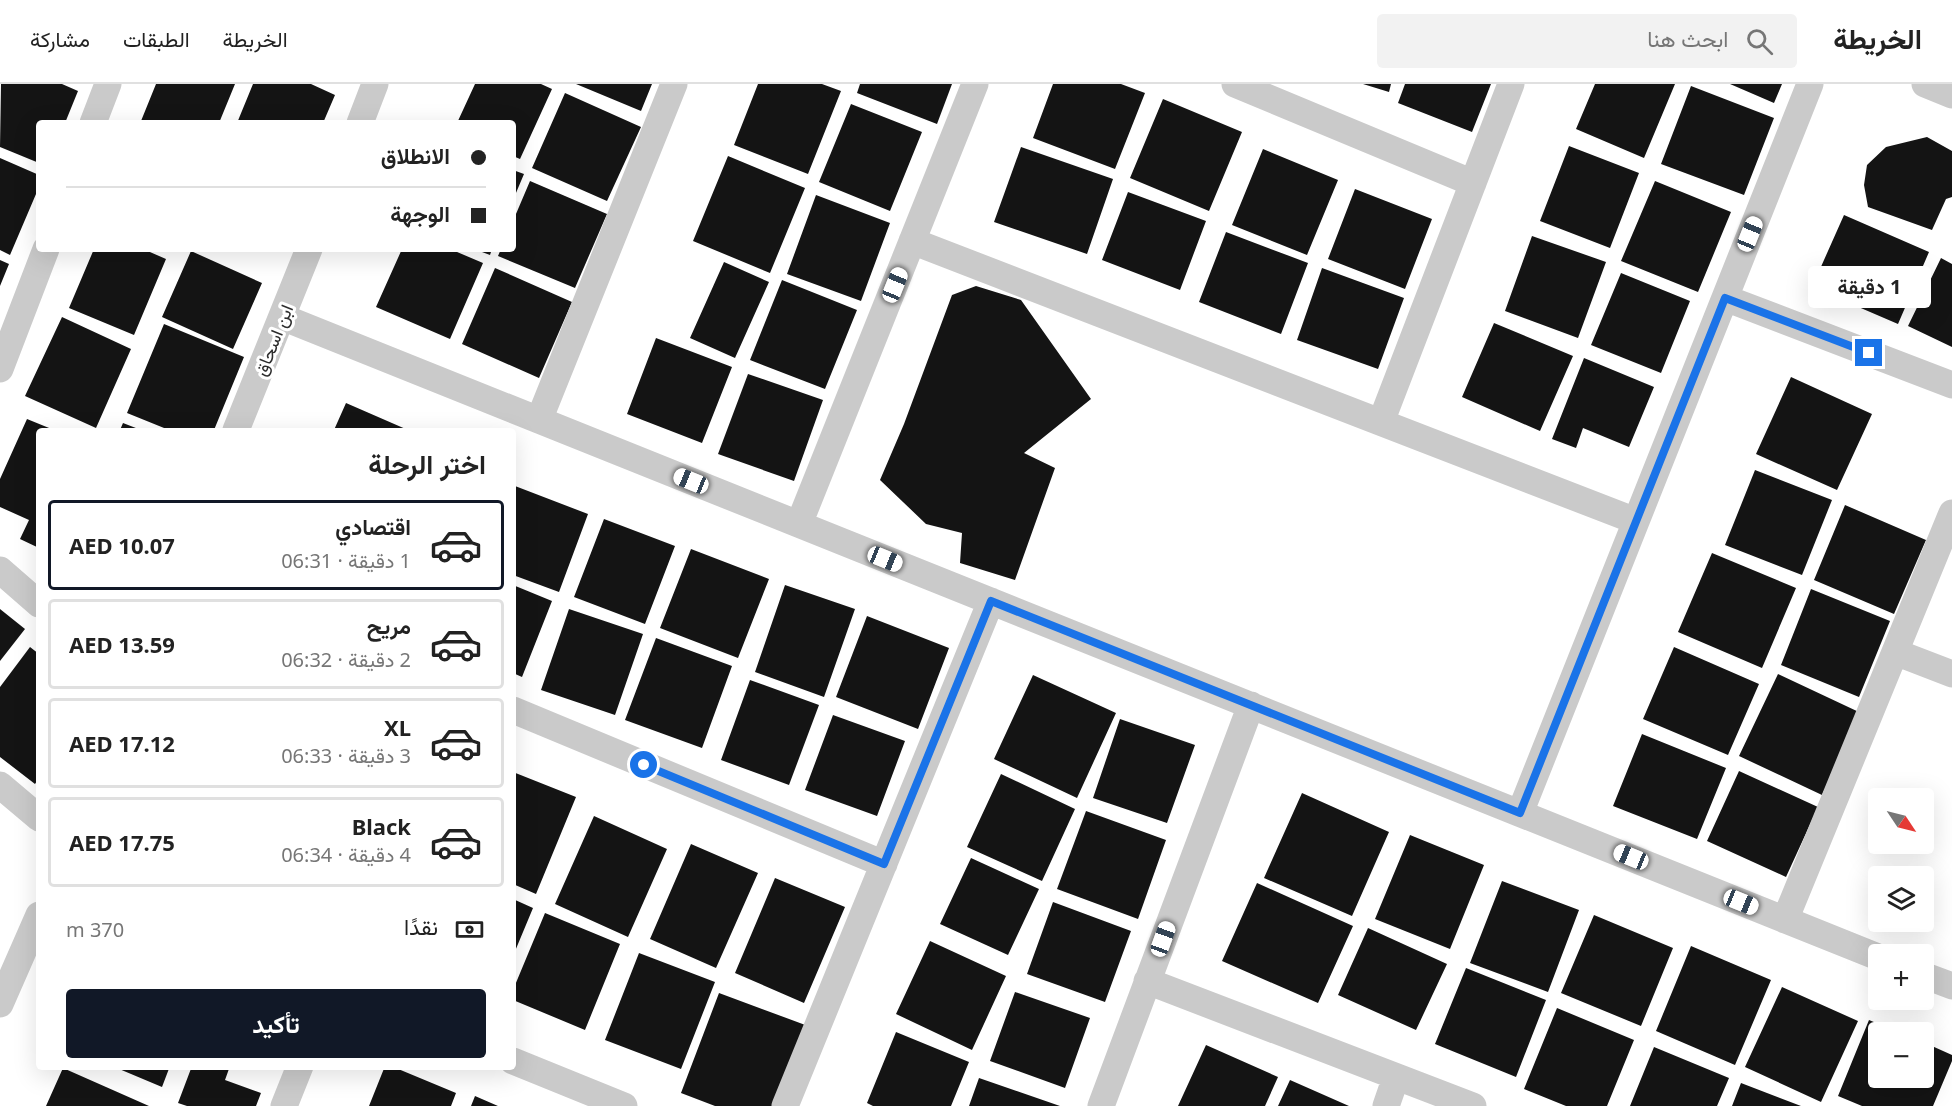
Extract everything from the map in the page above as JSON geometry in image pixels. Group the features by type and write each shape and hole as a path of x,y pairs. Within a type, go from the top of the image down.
{"street":[{"path":"94,120 108,84"},
{"path":"361,120 375,84"},
{"path":"539,420 674,84"},
{"path":"799,524 975,84"},
{"path":"1236,84 1473,183"},
{"path":"1381,422 1511,84"},
{"path":"1520,813 1809,84"},
{"path":"1924,84 1952,95"},
{"path":"912,241 1636,521"},
{"path":"0,369 45,252"},
{"name":"ابن اسحاق","path":"237,428 308,252"},
{"path":"1725,298 1952,385"},
{"path":"282,317 1868,953"},
{"path":"1785,920 1952,513"},
{"path":"0,570 36,601"},
{"path":"785,1106 991,601"},
{"path":"1895,652 1952,674"},
{"path":"1101,1106 1251,705"},
{"path":"516,711 884,864"},
{"path":"0,785 36,815"},
{"path":"2,993 36,921"},
{"path":"1934,979 1952,986"},
{"path":"1148,981 1473,1106"},
{"path":"516,1062 624,1106"},
{"path":"284,1106 298,1070"},
{"path":"1386,1106 1396,1077"}],"building":[{"path":"1,84 62,84 78,91 66,120 36,120 36,162 0,147"},
{"path":"156,84 235,84 220,120 141,120"},
{"path":"253,84 311,84 335,95 324,120 238,120"},
{"path":"475,84 541,84 552,89 520,159 516,157 516,120 458,120"},
{"path":"576,84 652,84 641,111"},
{"path":"758,84 822,84 841,91 808,174 734,145"},
{"path":"860,84 952,84 937,124 857,93"},
{"path":"1053,84 1121,84 1145,93 1115,169 1033,138"},
{"path":"1363,84 1391,84 1389,92"},
{"path":"1405,84 1491,84 1472,132 1398,103"},
{"path":"1595,84 1675,84 1644,158 1576,129"},
{"path":"1730,84 1782,84 1774,103"},
{"path":"1691,86 1774,118 1744,195 1661,164"},
{"path":"565,93 641,127 607,201 532,168"},
{"path":"1163,99 1242,132 1209,211 1130,178"},
{"path":"851,104 922,132 890,211 819,182"},
{"path":"1927,137 1952,151 1952,197 1946,199 1932,230 1868,207 1864,185 1867,165 1886,147"},
{"path":"1569,146 1639,173 1610,248 1540,221"},
{"path":"1021,147 1113,179 1087,254 994,222"},
{"path":"1263,149 1338,180 1307,255 1232,225"},
{"path":"728,156 805,188 770,273 693,241"},
{"path":"0,158 36,174 36,194 10,255 0,250"},
{"path":"516,171 524,174 516,193"},
{"path":"530,181 607,214 575,288 498,256 500,252 516,252 516,214"},
{"path":"1655,181 1731,212 1698,292 1621,261"},
{"path":"1355,189 1432,219 1405,289 1328,259"},
{"path":"1128,192 1206,221 1180,290 1102,260"},
{"path":"816,195 890,223 861,301 787,274"},
{"path":"1844,215 1929,252 1898,324 1812,287"},
{"path":"1226,232 1308,263 1281,334 1199,302"},
{"path":"1532,236 1606,262 1578,338 1505,311"},
{"path":"93,252 150,252 166,259 134,335 69,308"},
{"path":"191,252 262,283 233,349 162,317"},
{"path":"401,252 457,252 483,263 450,339 376,307"},
{"path":"1941,258 1952,264 1952,347 1908,326"},
{"path":"0,260 9,264 0,286"},
{"path":"724,262 769,282 735,358 690,338"},
{"path":"495,268 572,302 539,378 462,344"},
{"path":"1322,268 1404,298 1378,369 1297,340"},
{"path":"1621,273 1690,301 1661,373 1591,345"},
{"path":"782,280 857,310 825,389 750,360"},
{"path":"976,286 1021,300 1091,399 1024,453 1055,468 1015,580 960,563 962,533 926,524 880,480 904,424 952,295"},
{"path":"62,317 131,349 96,428 25,396"},
{"path":"1494,323 1573,356 1540,431 1462,397"},
{"path":"164,324 244,357 215,428 164,428 127,413"},
{"path":"656,338 732,367 702,443 627,414"},
{"path":"1584,358 1654,387 1629,447 1583,428 1576,448 1552,439"},
{"path":"748,374 823,400 794,481 718,454"},
{"path":"1791,377 1872,414 1837,490 1756,454"},
{"path":"346,403 403,428 335,428"},
{"path":"27,419 49,428 36,428 36,547 20,539 29,520 0,507 0,479"},
{"path":"123,423 136,428 121,428"},
{"path":"1755,470 1832,500 1802,575 1725,545"},
{"path":"516,486 588,514 559,592 516,576"},
{"path":"1845,505 1926,540 1894,614 1814,580"},
{"path":"604,519 675,546 645,624 574,597"},
{"path":"691,549 769,579 738,658 660,628"},
{"path":"1712,553 1796,588 1762,668 1678,632"},
{"path":"785,585 855,609 824,697 755,672"},
{"path":"516,586 552,601 522,677 516,674"},
{"path":"1811,589 1890,621 1859,697 1781,665"},
{"path":"0,609 25,629 0,661"},
{"path":"569,609 643,634 615,715 541,690"},
{"path":"867,616 949,648 918,729 836,697"},
{"path":"656,638 732,666 702,748 625,720"},
{"path":"30,647 36,652 35,784 0,757 0,687"},
{"path":"1674,647 1759,684 1728,755 1643,719"},
{"path":"1778,674 1861,713 1822,795 1739,756"},
{"path":"1033,675 1116,713 1077,798 994,759"},
{"path":"750,680 819,705 789,785 721,760"},
{"path":"833,715 905,741 877,816 805,790"},
{"path":"1120,719 1195,745 1167,823 1093,798"},
{"path":"1642,734 1726,768 1697,839 1613,806"},
{"path":"1739,771 1818,807 1786,877 1707,841"},
{"path":"516,773 576,797 536,894 516,885"},
{"path":"1001,774 1075,809 1042,881 967,847"},
{"path":"1302,793 1389,832 1352,916 1264,878"},
{"path":"1086,811 1166,840 1138,919 1057,889"},
{"path":"594,816 667,849 628,937 555,904"},
{"path":"1410,835 1484,865 1450,949 1375,919"},
{"path":"691,844 758,873 716,968 650,939"},
{"path":"971,858 1039,889 1008,955 940,924"},
{"path":"775,878 845,907 804,1003 735,973"},
{"path":"1502,881 1579,910 1548,992 1470,963"},
{"path":"1257,883 1353,926 1318,1003 1222,961"},
{"path":"516,900 533,908 516,949"},
{"path":"1053,902 1131,931 1105,1002 1027,974"},
{"path":"545,913 620,944 585,1030 516,1001 516,983"},
{"path":"1594,915 1673,948 1641,1026 1561,993"},
{"path":"1368,928 1447,964 1416,1030 1338,995"},
{"path":"930,941 1006,976 972,1050 896,1014"},
{"path":"1691,946 1771,980 1735,1065 1656,1031"},
{"path":"639,953 715,982 681,1069 605,1040"},
{"path":"1466,968 1546,1000 1516,1077 1435,1044"},
{"path":"1782,987 1858,1021 1821,1102 1745,1067"},
{"path":"1015,992 1090,1018 1065,1088 990,1061"},
{"path":"719,993 808,1026 777,1106 715,1106 681,1093"},
{"path":"1557,1008 1634,1040 1607,1106 1566,1106 1524,1089"},
{"path":"1868,1022 1868,1088 1934,1088 1934,1047 1952,1055 1952,1061 1933,1106 1862,1106 1838,1096"},
{"path":"896,1032 969,1062 951,1106 873,1106 867,1103"},
{"path":"1206,1045 1278,1077 1265,1106 1178,1106"},
{"path":"1654,1047 1729,1078 1717,1106 1630,1106"},
{"path":"62,1070 68,1070 149,1106 46,1106"},
{"path":"122,1070 168,1070 162,1087"},
{"path":"190,1070 229,1070 225,1080 261,1093 256,1106 187,1106 178,1103"},
{"path":"383,1070 401,1070 456,1093 451,1106 369,1106"},
{"path":"979,1078 1060,1106 969,1106"},
{"path":"1290,1080 1349,1106 1278,1106"},
{"path":"1741,1083 1801,1106 1732,1106"},
{"path":"475,1096 498,1106 471,1106"}],"route":[{"path":"644,765 884,864 991,601 1520,813 1725,298 1869,353"}]}
